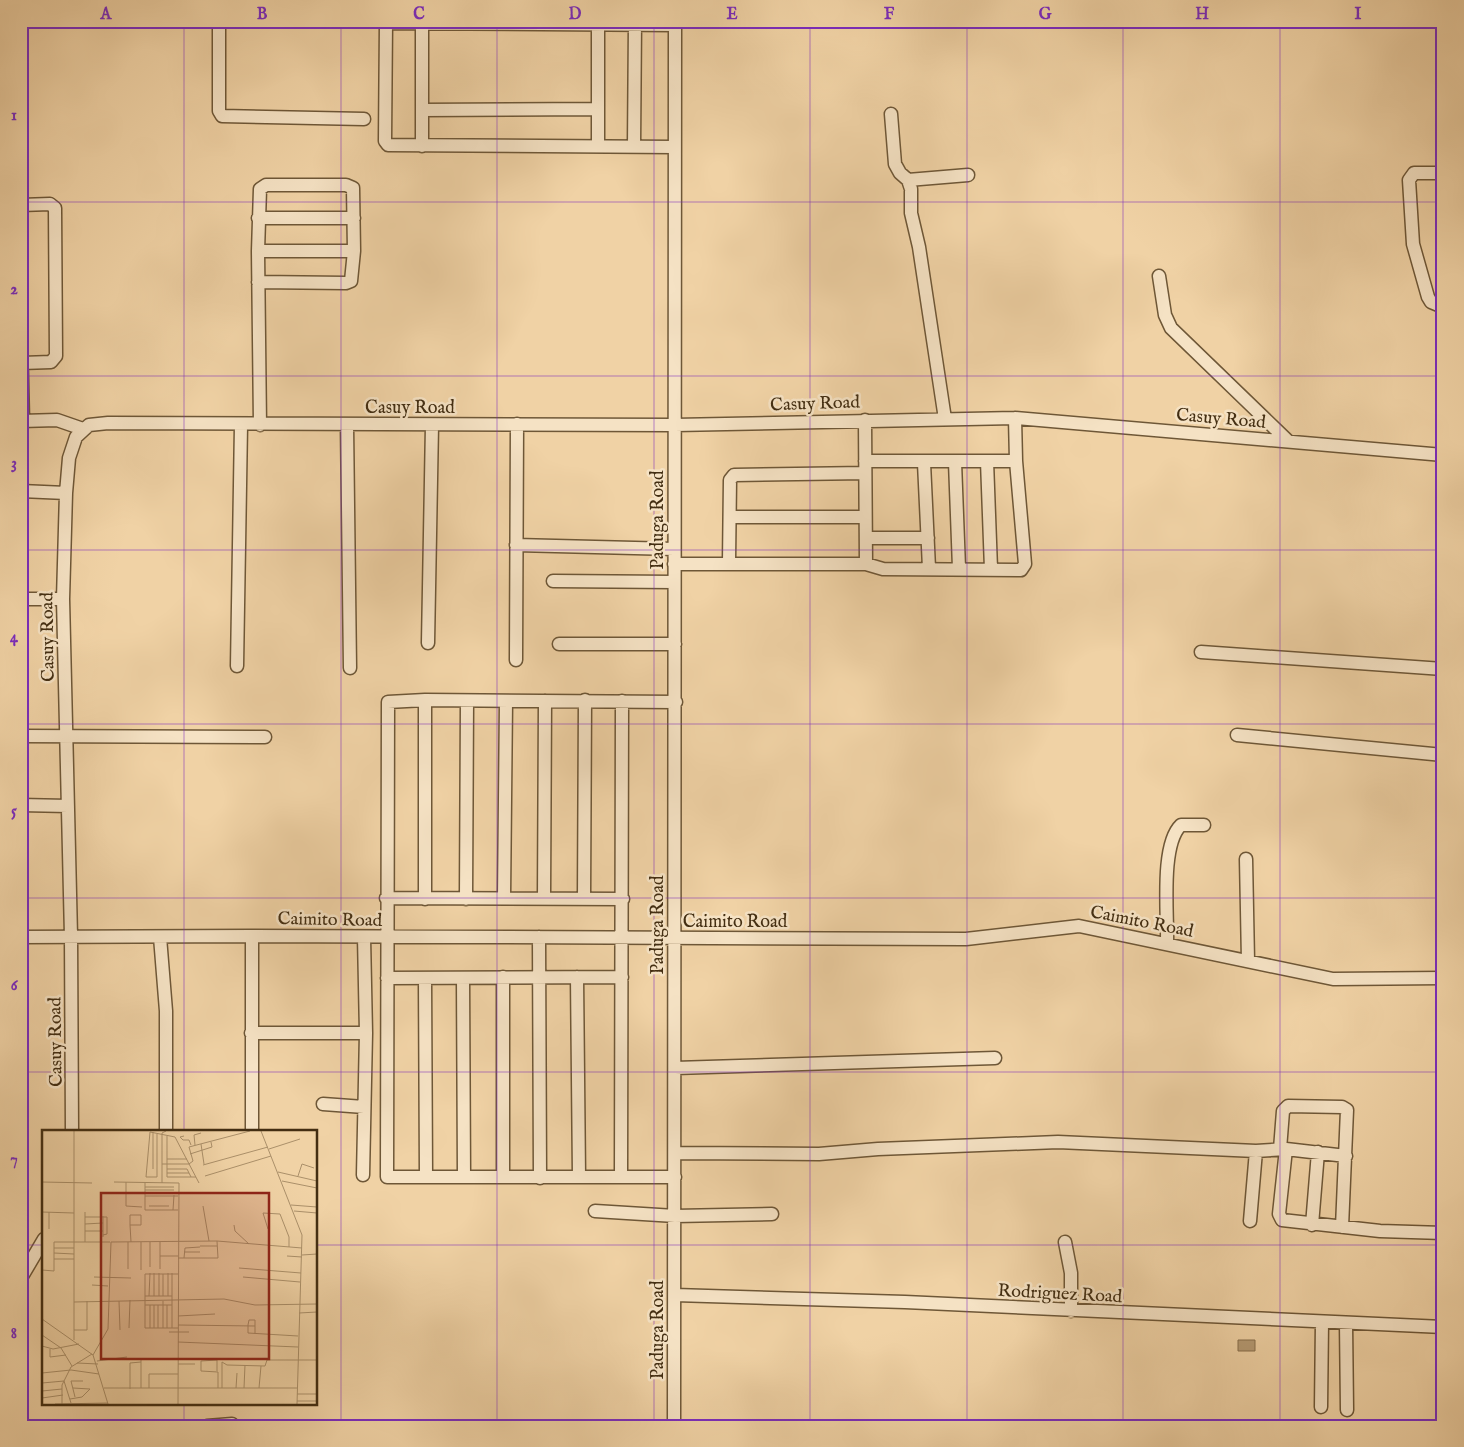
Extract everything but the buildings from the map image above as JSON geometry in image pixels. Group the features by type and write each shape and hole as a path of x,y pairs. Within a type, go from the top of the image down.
{"street":[{"path":"219,21 218,111 222,116 364,120"},
{"path":"674,147 390,146 386,144 386,22 598,25 675,23"},
{"path":"422,23 422,146"},
{"path":"634,146 635,23"},
{"name":"Paduga Road","path":"674,1426 675,23"},
{"path":"598,25 598,146"},
{"path":"422,110 598,109"},
{"path":"891,114 895,164 900,174 908,180 911,189 911,213 919,247 945,419"},
{"path":"1443,173 1414,173 1409,180 1413,244 1428,297 1432,302 1443,307"},
{"path":"908,180 968,175"},
{"path":"258,282 349,282 353,278 353,188 346,185 262,186 259,192 258,282 260,424"},
{"path":"21,204 50,204 55,208 56,356 51,362 22,363"},
{"path":"258,218 354,218"},
{"path":"258,251 354,251"},
{"path":"1159,276 1165,315 1171,328 1288,442"},
{"path":"21,335 22,421 57,420 83,429"},
{"path":"674,564 729,562 866,564 879,569 959,568 1021,570 1024,566 1016,461 1015,418"},
{"name":"Casuy Road","path":"72,1130 71,936 63,599 66,493 71,451 76,437 89,425 108,423 241,425 675,425 1015,418 1443,455"},
{"path":"865,420 866,564"},
{"path":"516,660 518,424"},
{"path":"237,666 241,425"},
{"path":"347,425 350,668"},
{"path":"428,643 432,425"},
{"path":"988,461 991,569"},
{"path":"729,562 730,480 734,475 924,462 1016,461"},
{"path":"924,462 929,568"},
{"path":"955,462 959,568"},
{"path":"21,492 66,493"},
{"path":"730,517 865,517"},
{"path":"866,538 928,538"},
{"path":"516,545 674,549"},
{"path":"553,581 674,582"},
{"path":"21,599 63,599"},
{"path":"558,644 675,644"},
{"path":"1201,652 1443,669"},
{"path":"425,700 425,899"},
{"path":"675,1177 387,1177 386,898 387,705 392,701 585,700 676,702"},
{"path":"584,898 585,700"},
{"path":"466,899 467,701"},
{"path":"504,898 506,701"},
{"path":"544,898 545,701"},
{"path":"622,701 622,1177"},
{"path":"1237,735 1443,755"},
{"path":"21,736 265,737"},
{"path":"21,805 68,806"},
{"path":"1167,944 1169,852 1176,831 1181,826 1204,826"},
{"path":"1246,859 1248,961"},
{"path":"386,898 584,898 623,900"},
{"name":"Caimito Road","path":"21,937 966,939 1072,926 1090,927 1333,979 1443,978"},
{"path":"252,936 252,1130"},
{"path":"160,937 166,1011 166,1130"},
{"path":"363,1175 366,1033 364,937"},
{"path":"539,938 540,1178"},
{"path":"503,977 503,1177"},
{"path":"577,977 579,1177"},
{"path":"387,978 622,977"},
{"path":"425,978 426,1176"},
{"path":"464,978 464,1176"},
{"path":"251,1033 366,1033"},
{"path":"675,1068 995,1058"},
{"path":"323,1104 364,1107"},
{"path":"1342,1228 1349,1112 1342,1107 1288,1106 1283,1111 1280,1218 1285,1222 1342,1228 1443,1233"},
{"path":"675,1153 819,1154 878,1148 1058,1142 1256,1152 1283,1149 1346,1156"},
{"path":"364,1149 387,1156"},
{"path":"1250,1221 1256,1152"},
{"path":"1312,1225 1318,1152"},
{"path":"595,1211 675,1216 772,1214"},
{"path":"1065,1242 1071,1273 1071,1311"},
{"path":"21,1278 42,1243"},
{"name":"Rodriguez Road","path":"674,1295 905,1302 1443,1327"},
{"path":"1321,1407 1322,1322"},
{"path":"1346,1323 1346,1410"},
{"path":"207,1426 232,1424"}],"shaded area":[{"path":"1238,1340 1255,1340 1255,1351 1238,1351"}]}
